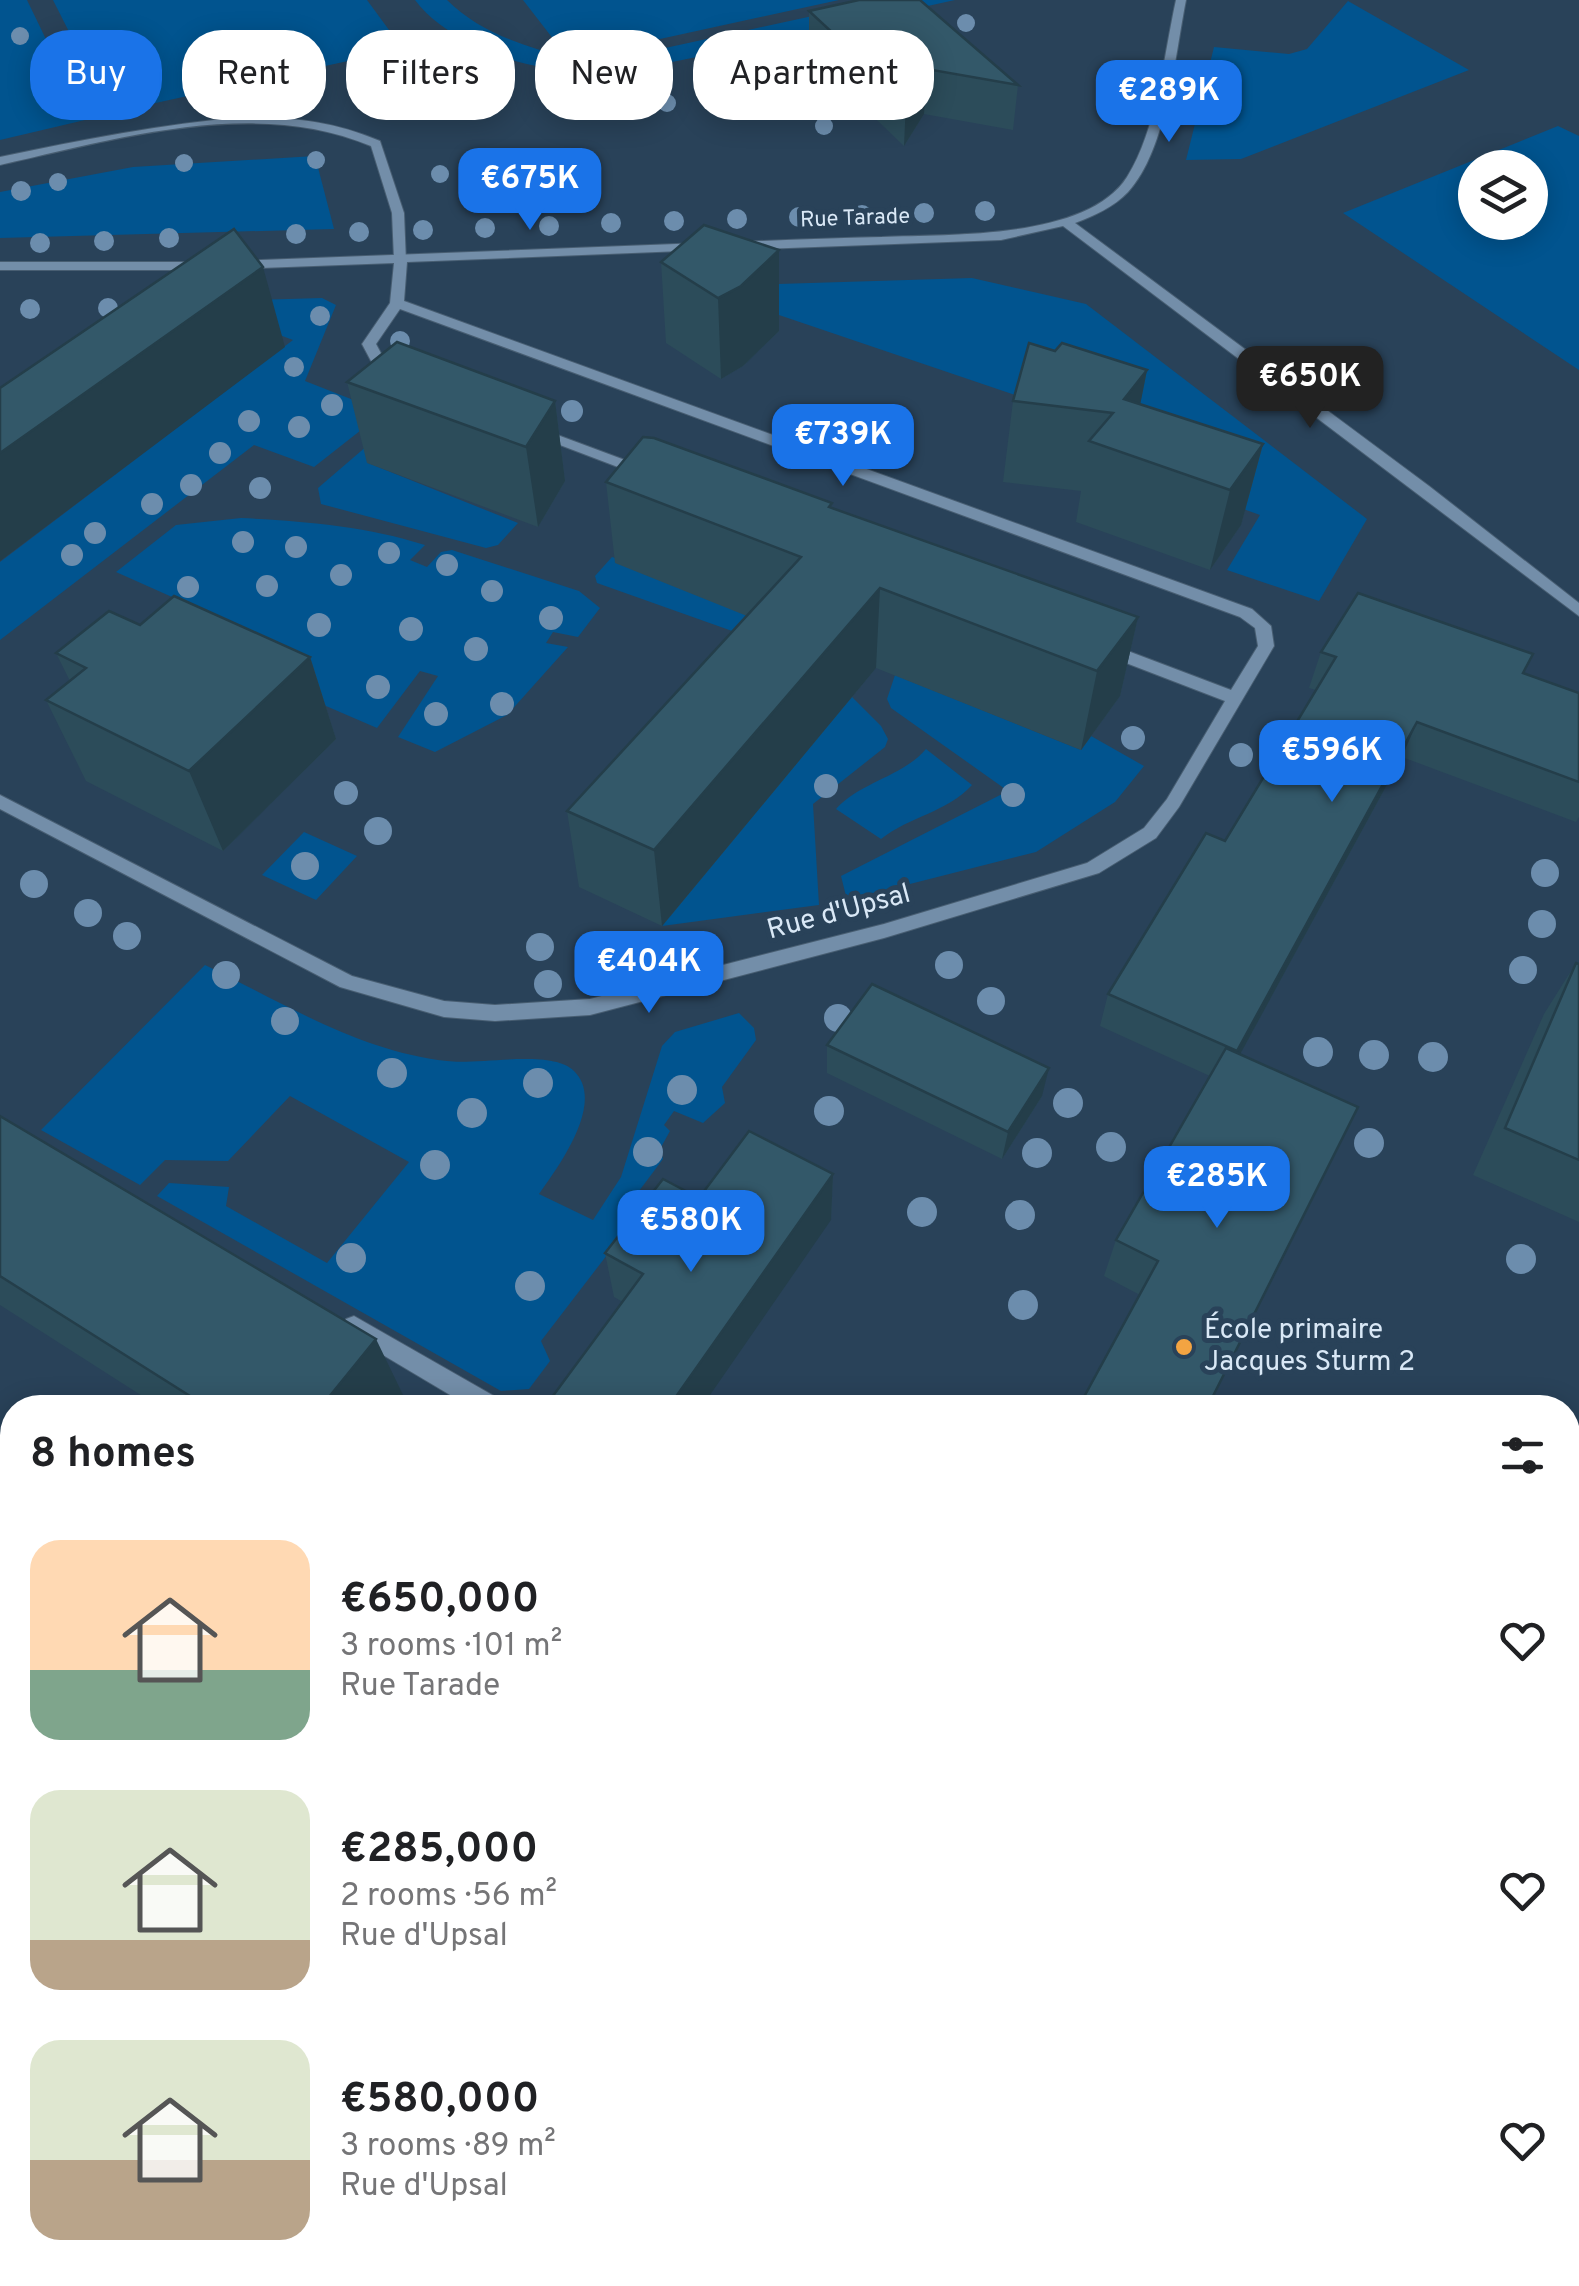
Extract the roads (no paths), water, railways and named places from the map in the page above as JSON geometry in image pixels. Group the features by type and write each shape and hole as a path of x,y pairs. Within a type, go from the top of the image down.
{"street":[{"name":"Rue Tarade","path":"0,266 218,270 1000,236 1064,221 1123,192 1135,176 1151,131 1181,0"},
{"path":"0,161 193,126 323,122 356,131 376,144 398,213 402,259 397,303 370,344 384,373 402,380"},
{"path":"1064,221 1270,372 1579,611"},
{"name":"Rue d'Upsal","path":"0,800 347,982 444,1009 538,1013 590,1007 884,930 1092,868 1150,832 1173,803 1266,646 1263,626 1246,612 397,303"},
{"path":"514,422 662,479"},
{"path":"1087,642 1234,698"},
{"path":"335,1315 471,1395"}],"place":[{"name":"École primaire Jacques Sturm 2","path":"1184,1347"}]}
